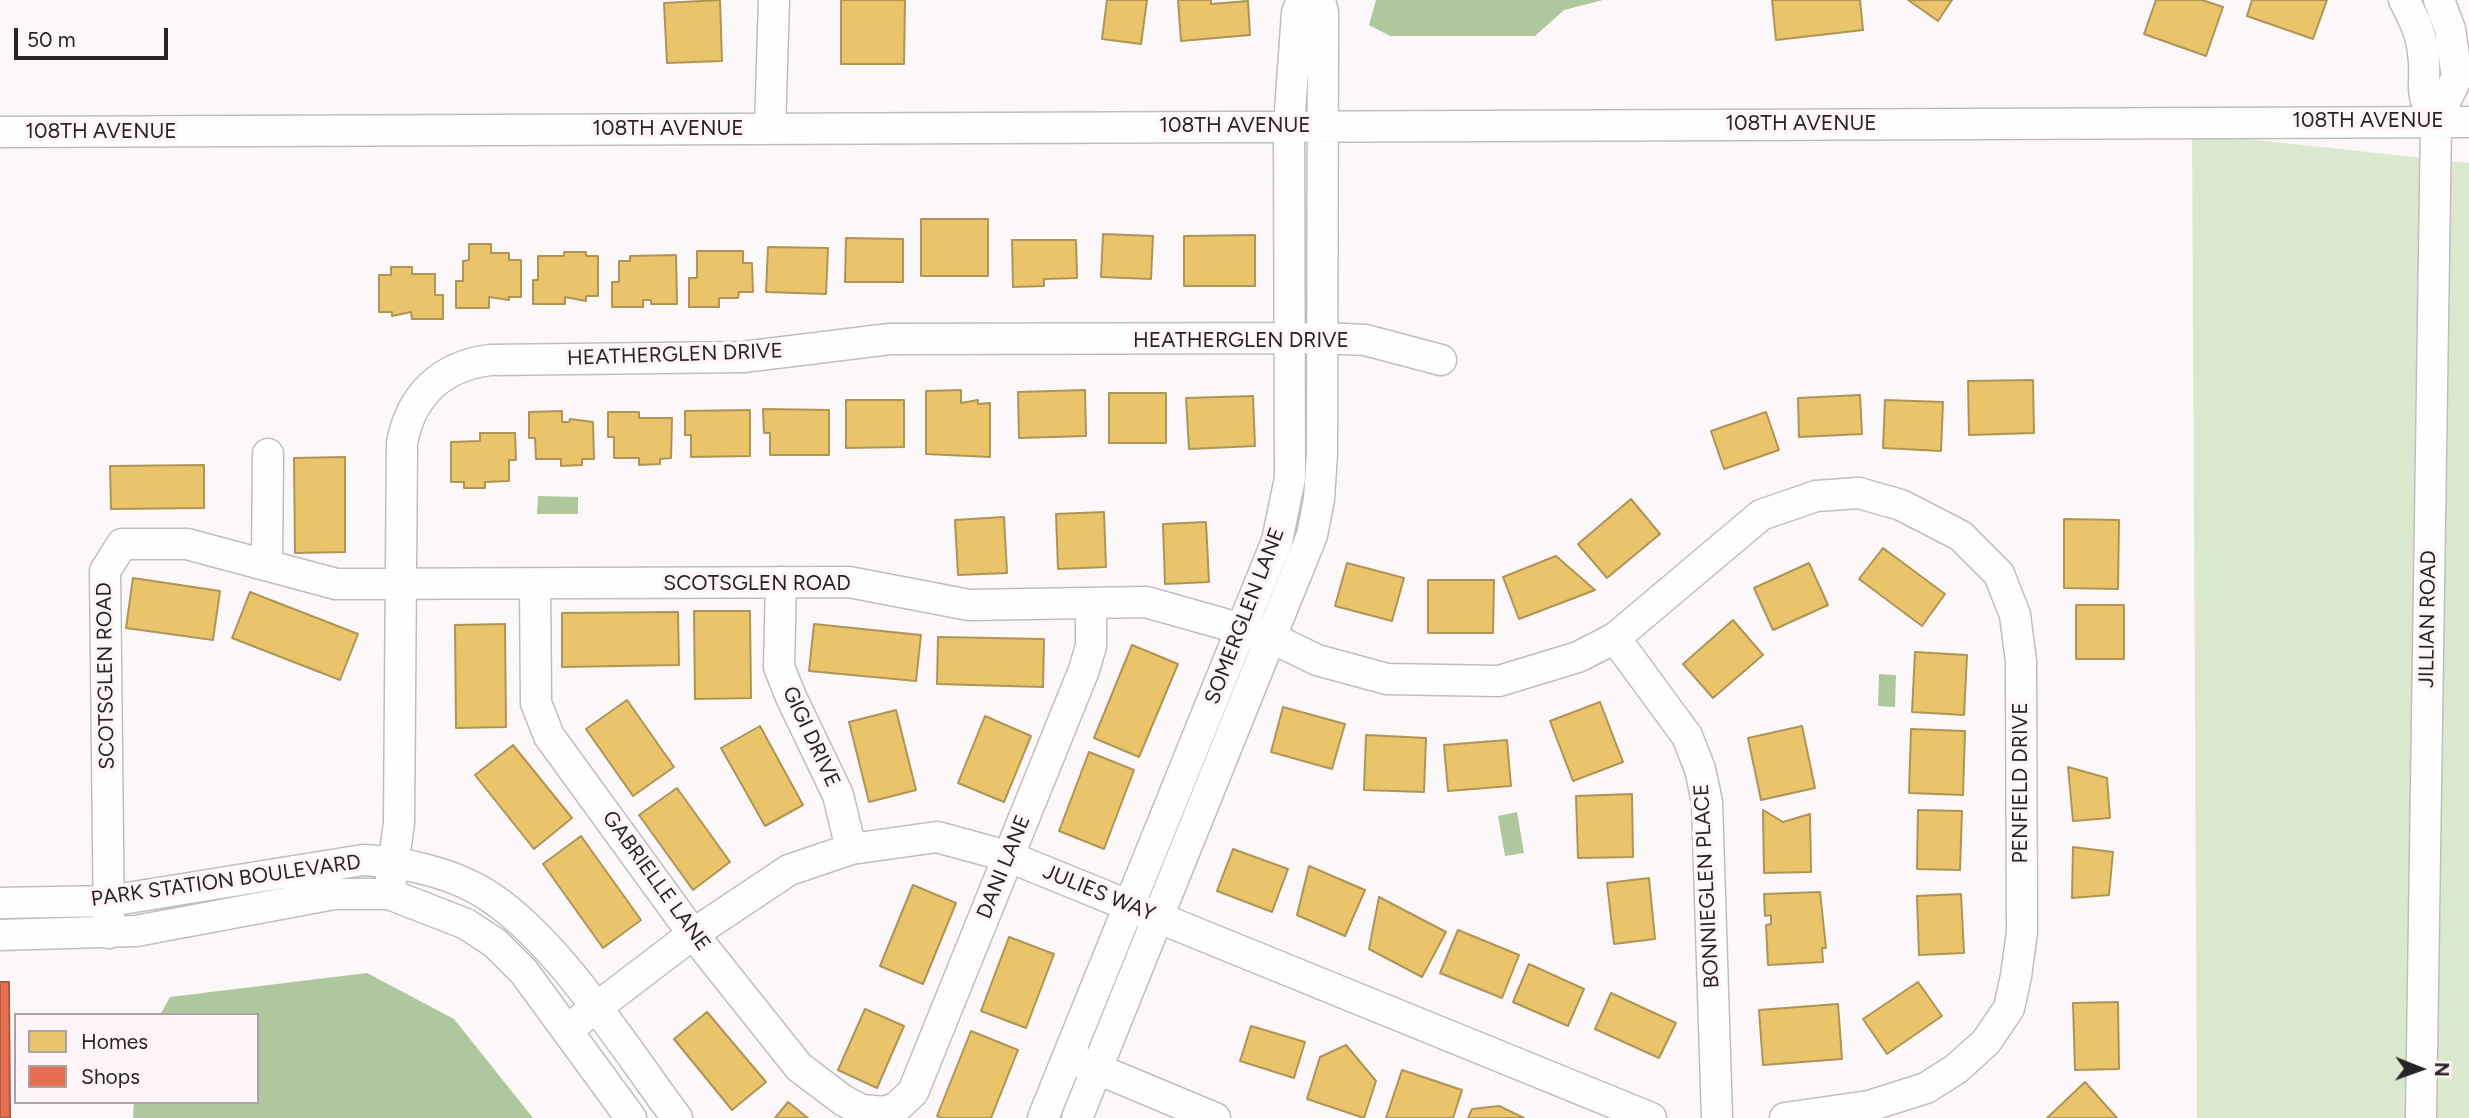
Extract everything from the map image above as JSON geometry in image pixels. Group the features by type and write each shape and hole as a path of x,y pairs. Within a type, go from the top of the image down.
{"street":[{"path":"770,129 774,0"},
{"name":"SOMERGLEN LANE","path":"1042,1118 1277,541 1286,509 1290,478 1289,126 1297,13 1302,0"},
{"name":"SOMERGLEN LANE","path":"1077,1118 1312,535 1319,499 1323,338 1321,0"},
{"name":"JILLIAN ROAD","path":"2404,0 2419,30 2424,54 2423,98 2436,121"},
{"name":"JILLIAN ROAD","path":"2421,1118 2436,121 2457,77 2450,29 2439,0"},
{"name":"108TH AVENUE","path":"0,132 2469,122"},
{"name":"HEATHERGLEN DRIVE","path":"389,894 399,823 400,585 405,428 418,399 432,384 452,370 470,363 490,360 743,357 890,339 1323,338 1365,340 1441,360"},
{"path":"267,565 268,454"},
{"name":"SCOTSGLEN ROAD","path":"109,933 104,571 122,544 187,544 336,584 849,582 969,605 1091,606 1146,602 1270,637 1317,660 1387,679 1438,683 1499,681 1578,657 1615,638 1761,514 1816,496 1858,493 1901,505 1961,536"},
{"name":"PENFIELD DRIVE","path":"1786,1118 1869,1106 1926,1088 1956,1069 1986,1042 2008,1008 2021,932 2021,661 2015,615 1998,574 1961,536"},
{"name":"GIGI DRIVE","path":"780,582 779,667 790,697 838,795 851,849"},
{"name":"GABRIELLE LANE","path":"536,584 536,703 549,736 693,934 799,1067 844,1101 862,1110 885,1112"},
{"name":"DANI LANE","path":"885,1112 897,1107 913,1092 1084,670 1091,646 1091,606"},
{"name":"BONNIEGLEN PLACE","path":"1615,638 1687,736 1700,769 1707,802 1717,1118"},
{"name":"JULIES WAY","path":"568,1030 693,934 789,870 851,849 937,837 1007,856 1651,1118"},
{"name":"PARK STATION BOULEVARD","path":"0,903 109,901 300,867 363,860 393,861 476,889 507,910 542,942 677,1118"},
{"name":"PARK STATION BOULEVARD","path":"0,935 136,931 334,894 389,894 466,924 495,943 524,972 631,1118"},
{"path":"1068,1057 1215,1118"}],"shaded area":[{"path":"1376,0 1603,0 1564,10 1535,36 1390,36 1369,25"},
{"path":"2192,133 2469,163 2469,1118 2197,1118"},
{"path":"538,496 578,497 578,514 537,514"},
{"path":"1879,674 1896,675 1895,707 1878,706"},
{"path":"1517,812 1524,853 1505,856 1498,816"},
{"path":"367,973 454,1019 533,1118 133,1118 134,1104 259,1104 259,1013 161,1013 170,997"}],"building: Homes":[{"path":"720,0 722,61 667,63 664,3"},
{"path":"841,0 905,0 904,64 841,64"},
{"path":"1107,0 1147,0 1141,44 1102,39"},
{"path":"1178,0 1211,0 1211,4 1248,1 1250,35 1181,41"},
{"path":"1772,0 1860,0 1863,30 1776,40"},
{"path":"1908,0 1952,0 1938,21"},
{"path":"2156,0 2202,0 2223,7 2206,56 2144,34"},
{"path":"2252,0 2327,0 2313,39 2247,16"},
{"path":"921,219 988,219 988,276 921,276"},
{"path":"1103,234 1153,236 1151,279 1101,277"},
{"path":"1255,235 1255,286 1184,286 1184,236"},
{"path":"846,238 903,239 903,282 845,282"},
{"path":"1012,240 1076,240 1077,278 1044,279 1044,286 1013,287"},
{"path":"469,244 491,244 491,253 509,253 509,260 521,260 521,297 509,297 509,300 489,297 489,308 456,308 456,281 463,281 463,261 469,260"},
{"path":"768,247 828,248 826,294 766,292"},
{"path":"697,251 743,251 743,263 752,263 753,292 739,292 738,298 719,298 719,307 689,307 689,278 697,278"},
{"path":"564,252 586,252 586,256 598,256 598,296 586,296 586,301 565,297 565,304 533,304 533,280 538,280 538,256 564,256"},
{"path":"676,255 677,304 651,304 651,300 643,300 643,307 612,307 612,282 619,282 619,261 630,261 630,256"},
{"path":"391,267 412,267 412,274 435,274 435,295 443,295 443,319 412,319 411,312 392,316 392,312 379,312 379,275 391,275"},
{"path":"2033,380 2034,433 1969,435 1968,381"},
{"path":"961,390 961,403 978,400 978,404 990,403 990,457 926,454 926,391"},
{"path":"1085,390 1086,436 1019,438 1018,392"},
{"path":"1109,393 1166,393 1166,443 1109,443"},
{"path":"1860,395 1862,434 1799,437 1798,398"},
{"path":"1253,396 1255,446 1189,449 1186,398"},
{"path":"846,400 904,400 904,447 846,448"},
{"path":"1885,400 1943,402 1941,451 1883,448"},
{"path":"763,409 829,410 829,455 770,455 770,433 764,433"},
{"path":"750,410 750,456 691,457 691,435 685,435 685,411"},
{"path":"562,411 562,422 569,422 570,419 593,422 594,459 582,459 582,465 561,466 561,459 536,459 535,438 529,438 529,412"},
{"path":"608,412 639,412 639,418 672,418 671,458 660,459 660,464 639,465 639,458 614,458 614,437 608,437"},
{"path":"1766,412 1779,450 1724,469 1711,431"},
{"path":"480,433 515,433 516,460 509,460 509,481 485,482 485,488 464,488 464,482 451,482 451,442 480,441"},
{"path":"345,457 345,552 295,553 294,458"},
{"path":"204,465 204,508 111,509 110,466"},
{"path":"1631,499 1660,534 1607,578 1578,544"},
{"path":"1104,512 1106,567 1058,569 1056,514"},
{"path":"1004,517 1007,573 958,575 955,520"},
{"path":"2064,519 2119,520 2118,589 2064,588"},
{"path":"1206,522 1209,582 1165,584 1163,524"},
{"path":"1883,548 1945,594 1922,626 1859,579"},
{"path":"1556,556 1595,590 1519,619 1503,577"},
{"path":"1347,563 1404,578 1392,621 1335,606"},
{"path":"1809,563 1828,605 1773,630 1754,588"},
{"path":"133,578 220,591 213,640 126,628"},
{"path":"1428,580 1494,580 1493,633 1428,633"},
{"path":"250,592 358,634 340,680 232,638"},
{"path":"2076,605 2124,605 2124,659 2076,659"},
{"path":"694,611 750,611 751,698 695,699"},
{"path":"678,612 679,665 562,667 562,613"},
{"path":"1733,620 1763,655 1713,698 1683,664"},
{"path":"505,624 506,727 456,728 455,625"},
{"path":"814,624 921,635 916,681 809,671"},
{"path":"938,637 1044,639 1043,687 937,684"},
{"path":"1132,645 1178,664 1139,757 1094,738"},
{"path":"1915,652 1967,655 1964,715 1912,712"},
{"path":"627,700 674,767 633,796 586,729"},
{"path":"1600,702 1623,762 1573,781 1550,721"},
{"path":"1283,707 1345,724 1332,769 1271,752"},
{"path":"896,710 916,790 869,802 849,722"},
{"path":"985,716 1031,736 1004,802 958,783"},
{"path":"760,726 803,805 765,826 721,748"},
{"path":"1802,726 1815,788 1761,800 1748,738"},
{"path":"1911,729 1965,731 1963,795 1909,793"},
{"path":"1366,735 1426,738 1424,792 1364,790"},
{"path":"1507,740 1511,786 1448,791 1444,745"},
{"path":"513,745 572,818 534,849 475,775"},
{"path":"1089,752 1134,770 1104,849 1059,831"},
{"path":"2068,767 2107,778 2110,818 2073,821"},
{"path":"677,788 730,862 693,890 639,815"},
{"path":"1632,794 1633,857 1578,858 1576,796"},
{"path":"1763,810 1783,822 1810,814 1811,872 1764,873"},
{"path":"1918,810 1962,811 1960,870 1917,869"},
{"path":"581,836 641,920 603,948 543,864"},
{"path":"2073,847 2113,852 2109,895 2072,898"},
{"path":"1233,849 1288,869 1272,912 1217,891"},
{"path":"1309,866 1365,890 1345,936 1297,915"},
{"path":"1649,878 1655,939 1614,944 1607,883"},
{"path":"913,885 956,903 923,984 880,966"},
{"path":"1820,892 1826,948 1822,948 1823,962 1768,965 1766,925 1771,924 1771,915 1765,916 1764,894"},
{"path":"1961,894 1964,953 1919,955 1917,896"},
{"path":"1379,897 1446,932 1422,977 1369,949"},
{"path":"1458,930 1519,955 1502,998 1440,973"},
{"path":"1009,937 1054,954 1026,1028 981,1011"},
{"path":"1529,964 1584,989 1568,1026 1513,1002"},
{"path":"1918,982 1942,1016 1887,1054 1863,1019"},
{"path":"1611,993 1676,1023 1659,1058 1595,1029"},
{"path":"2118,1002 2119,1069 2075,1070 2073,1003"},
{"path":"1838,1004 1842,1059 1763,1065 1759,1010"},
{"path":"865,1009 904,1026 877,1088 838,1070"},
{"path":"707,1012 766,1082 732,1110 674,1039"},
{"path":"1251,1026 1305,1042 1294,1078 1240,1061"},
{"path":"971,1031 1018,1050 991,1118 942,1118 937,1116"},
{"path":"1346,1045 1376,1081 1364,1118 1307,1099 1320,1057"},
{"path":"1402,1070 1462,1090 1453,1118 1386,1118"},
{"path":"2085,1082 2117,1118 2047,1118"},
{"path":"788,1102 808,1118 775,1118"},
{"path":"1499,1106 1524,1118 1468,1118 1472,1109"}],"building: Shops":[{"path":"0,982 9,982 10,1118 0,1118"}]}
